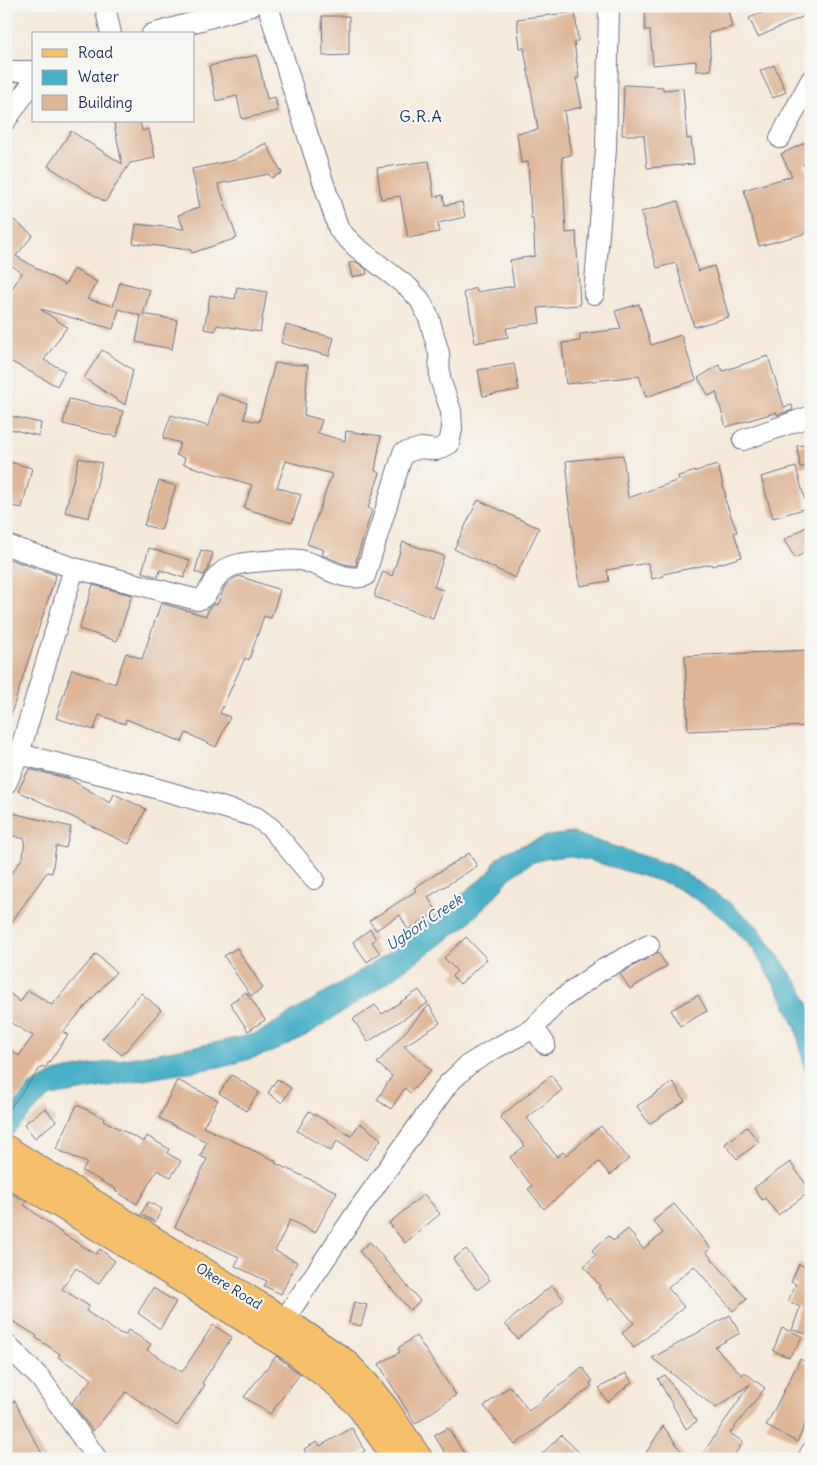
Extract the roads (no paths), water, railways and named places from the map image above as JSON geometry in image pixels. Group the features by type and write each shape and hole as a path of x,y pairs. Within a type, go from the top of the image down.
{"main road":[{"name":"Okere Road","path":"8,1157 284,1320 346,1362 386,1408 420,1459"},
{"name":"Okere Road","path":"8,1157 116,1239 291,1349 344,1391 360,1408 396,1459"}],"street":[{"path":"104,6 110,32"},
{"path":"159,32 251,6"},
{"path":"6,546 74,568 198,600 206,596 218,575 227,568 253,562 299,560 350,578 365,576 403,453 421,448 437,450 449,444 452,429 451,411 440,379 439,353 429,318 420,300 409,288 356,247 339,230 268,6"},
{"path":"594,294 606,149 609,6"},
{"path":"6,71 32,79 6,120"},
{"path":"780,138 811,80"},
{"path":"743,440 811,416"},
{"path":"6,784 19,754 74,568"},
{"path":"19,754 141,784 256,816 271,828 314,879"},
{"path":"284,1320 356,1213 448,1084 468,1065 494,1048 540,1036 557,1002 600,971 649,945"},
{"path":"6,1344 40,1378 97,1459"},
{"path":"808,1459 811,1452"}],"water":[{"path":"573,833 674,866 727,901 757,926 801,988 811,1010 811,1097 796,1029 782,998 753,949 726,920 694,898 669,884 568,856 531,863 510,878 491,901 466,926 375,991 305,1036 272,1052 230,1065 51,1096 6,1141 6,1115 30,1085 55,1072 68,1069 219,1042 258,1033 386,955 487,874 496,859 507,851 547,836"}],"district":[{"name":"G.R.A","path":"421,116"}],"water label":[{"name":"Ugbori Creek","path":"424,922"}]}
